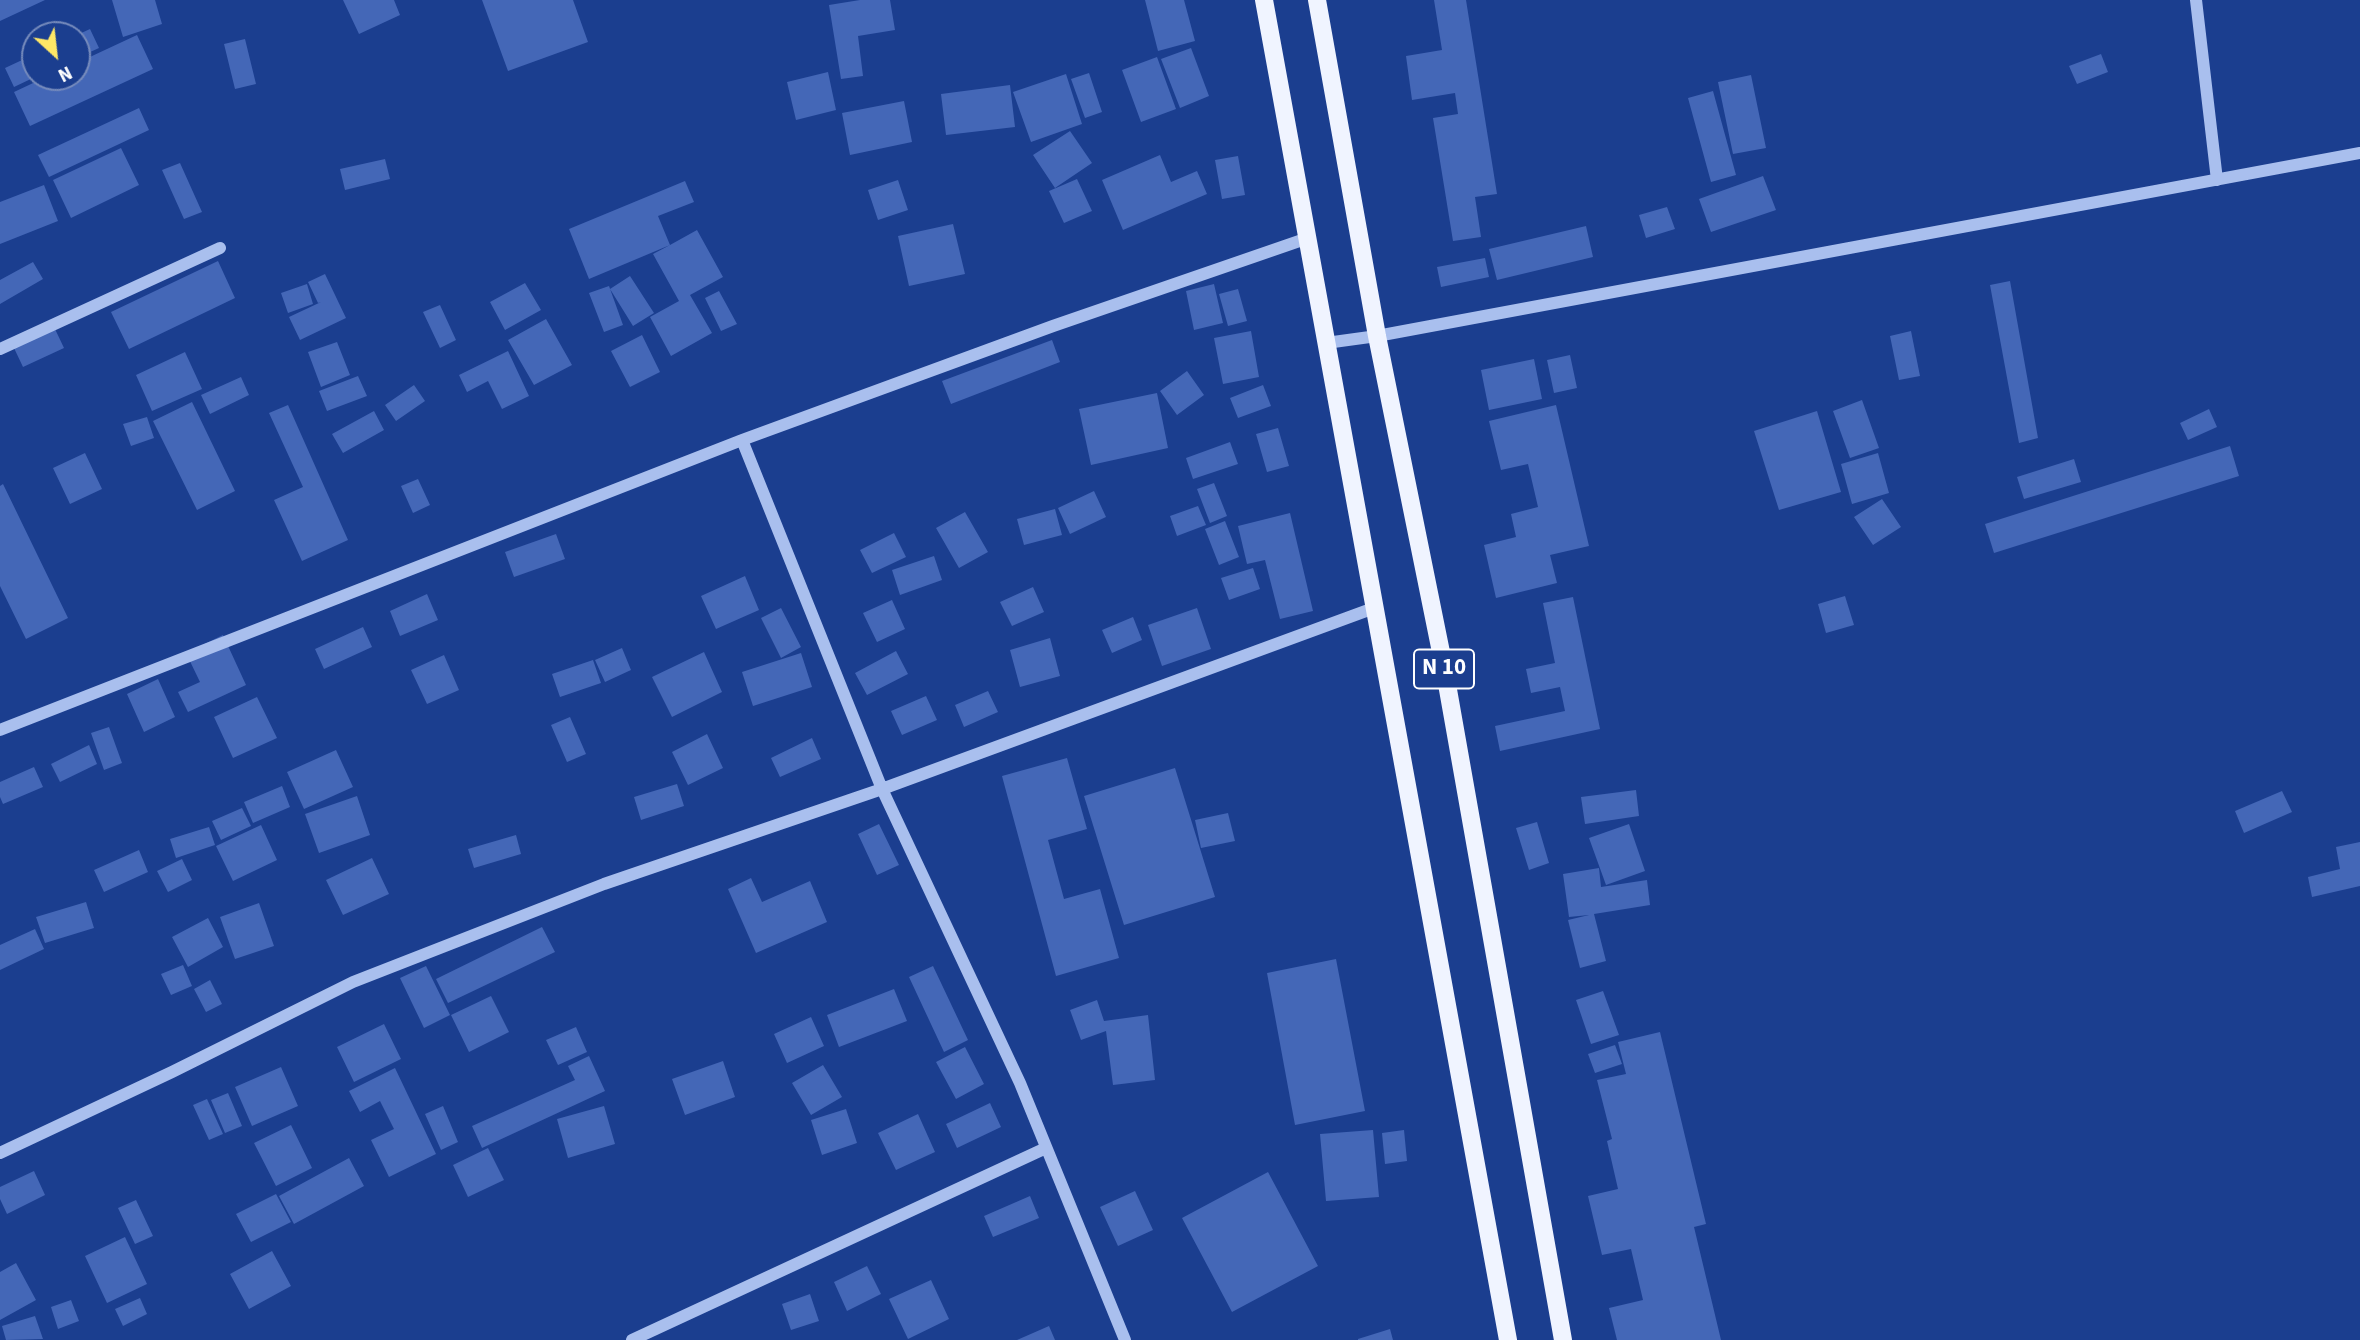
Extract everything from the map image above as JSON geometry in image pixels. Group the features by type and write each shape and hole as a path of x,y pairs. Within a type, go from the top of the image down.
{"main road":[{"name":"N 10","path":"1264,0 1508,1340"},
{"name":"N 10","path":"1317,0 1377,336 1444,667 1563,1340"}],"street":[{"path":"2196,0 2217,180"},
{"path":"1326,343 1377,336 2360,153"},
{"path":"0,730 741,440 1053,326 1308,238"},
{"path":"0,349 220,248"},
{"path":"741,440 882,789 1020,1083 1125,1340"},
{"path":"0,1153 353,982 604,884 882,789 1374,608"},
{"path":"632,1340 1046,1148"}],"building":[{"path":"0,0 45,0 0,21"},
{"path":"112,0 155,0 162,24 123,37"},
{"path":"343,0 394,0 400,15 359,34"},
{"path":"482,0 573,0 588,42 508,71"},
{"path":"860,0 890,0 895,30 858,36 863,76 841,79 829,5"},
{"path":"1145,0 1184,0 1195,41 1158,51"},
{"path":"1434,0 1466,0 1497,194 1475,197 1481,237 1453,241 1433,118 1458,114 1455,93 1412,100 1406,56 1442,50"},
{"path":"91,31 99,48 91,52"},
{"path":"137,35 153,69 30,126 14,92 21,89 21,91 91,91 91,56"},
{"path":"245,39 256,84 235,89 224,44"},
{"path":"1191,48 1209,96 1180,108 1161,59"},
{"path":"2101,54 2108,72 2077,84 2069,66"},
{"path":"1157,57 1176,109 1141,122 1122,70"},
{"path":"21,61 21,84 14,87 5,68"},
{"path":"828,72 836,110 796,120 787,82"},
{"path":"1089,73 1102,112 1085,118 1071,79"},
{"path":"1066,74 1082,124 1031,142 1013,92"},
{"path":"1751,75 1766,148 1733,154 1718,82"},
{"path":"1010,85 1015,127 946,135 941,94"},
{"path":"1713,91 1736,175 1711,182 1688,98"},
{"path":"904,101 912,142 850,155 842,113"},
{"path":"139,108 149,130 49,177 38,155"},
{"path":"1070,131 1092,163 1055,188 1033,155"},
{"path":"121,148 139,185 71,218 53,180"},
{"path":"1160,155 1171,182 1197,171 1207,194 1123,230 1102,180"},
{"path":"1238,156 1245,195 1222,199 1215,160"},
{"path":"385,159 390,179 345,190 340,169"},
{"path":"180,163 202,212 184,219 162,170"},
{"path":"1763,176 1776,210 1711,232 1699,199"},
{"path":"1077,179 1092,211 1064,223 1049,191"},
{"path":"898,180 908,210 878,220 868,190"},
{"path":"685,181 694,202 658,216 670,245 589,279 569,229"},
{"path":"44,185 58,221 0,244 0,202"},
{"path":"1667,207 1675,229 1646,238 1639,215"},
{"path":"953,224 965,274 909,286 898,236"},
{"path":"1586,226 1593,257 1497,280 1489,249"},
{"path":"697,230 723,277 690,295 712,333 671,356 650,317 679,301 653,254"},
{"path":"1485,258 1489,277 1441,287 1437,267"},
{"path":"218,261 235,298 129,349 111,312"},
{"path":"33,262 43,279 0,304 0,280"},
{"path":"325,274 346,318 300,340 289,317 321,302 318,303 308,282"},
{"path":"630,276 654,313 633,326 610,289"},
{"path":"2010,281 2038,438 2019,443 1990,285"},
{"path":"525,283 541,310 505,330 490,302"},
{"path":"307,284 313,304 288,313 281,293"},
{"path":"1214,284 1223,323 1194,330 1186,291"},
{"path":"609,286 623,325 604,332 589,293"},
{"path":"1238,289 1247,321 1228,326 1219,294"},
{"path":"719,291 737,324 721,331 705,298"},
{"path":"440,305 456,340 440,348 423,312"},
{"path":"546,319 572,365 534,385 508,340"},
{"path":"55,329 64,348 23,367 14,348"},
{"path":"1251,331 1259,377 1223,384 1214,338"},
{"path":"1911,331 1920,376 1899,380 1890,336"},
{"path":"642,335 660,372 630,387 611,351"},
{"path":"1052,340 1060,362 951,404 942,381"},
{"path":"337,342 350,375 321,387 308,352"},
{"path":"508,351 529,396 502,409 488,381 467,392 459,375"},
{"path":"185,352 202,389 152,411 136,375"},
{"path":"1570,355 1577,388 1554,393 1547,360"},
{"path":"1534,359 1542,399 1489,410 1481,370"},
{"path":"1187,371 1204,395 1177,415 1160,391"},
{"path":"358,376 367,396 327,411 319,391"},
{"path":"241,377 249,395 210,414 201,395"},
{"path":"414,385 425,401 396,421 385,405"},
{"path":"1263,385 1271,406 1238,418 1230,398"},
{"path":"1157,393 1168,448 1091,465 1079,409"},
{"path":"1862,400 1879,448 1850,458 1833,411"},
{"path":"192,402 235,491 197,510 153,421"},
{"path":"288,405 348,540 302,561 274,500 303,487 269,413"},
{"path":"1556,405 1589,546 1550,555 1557,583 1496,598 1484,545 1516,537 1511,514 1538,507 1528,464 1501,470 1489,421"},
{"path":"2209,409 2217,427 2188,440 2180,423"},
{"path":"374,411 384,430 343,453 332,434"},
{"path":"1817,411 1841,492 1779,510 1754,431"},
{"path":"147,417 154,438 131,446 123,424"},
{"path":"1278,428 1289,466 1267,472 1256,434"},
{"path":"1230,442 1238,464 1193,479 1186,458"},
{"path":"2230,446 2239,476 1994,553 1985,524"},
{"path":"85,453 102,489 70,504 53,468"},
{"path":"1878,453 1889,493 1852,504 1841,464"},
{"path":"2074,459 2081,482 2024,499 2017,477"},
{"path":"418,479 430,505 413,513 401,486"},
{"path":"1214,483 1227,516 1210,523 1197,489"},
{"path":"3,484 68,618 26,639 0,586 0,486"},
{"path":"1094,491 1106,517 1070,534 1058,508"},
{"path":"1882,499 1901,527 1873,545 1854,517"},
{"path":"1198,506 1206,525 1177,536 1170,516"},
{"path":"1055,509 1062,535 1024,545 1017,519"},
{"path":"965,512 988,552 959,568 936,528"},
{"path":"1290,513 1313,611 1280,619 1265,560 1247,564 1238,526"},
{"path":"1225,521 1239,557 1219,565 1205,529"},
{"path":"894,533 906,557 872,573 860,550"},
{"path":"556,534 565,559 514,577 505,552"},
{"path":"934,556 942,580 900,595 892,570"},
{"path":"1253,568 1260,589 1229,600 1221,578"},
{"path":"745,576 759,610 716,629 701,596"},
{"path":"1033,587 1044,612 1012,626 1000,602"},
{"path":"427,594 438,620 400,636 390,611"},
{"path":"1845,596 1854,625 1826,633 1818,604"},
{"path":"1573,597 1600,729 1500,751 1495,726 1565,711 1560,687 1531,693 1526,669 1555,663 1543,603"},
{"path":"892,600 905,629 877,642 863,613"},
{"path":"781,608 801,647 781,658 761,618"},
{"path":"1197,608 1211,649 1162,666 1148,625"},
{"path":"1133,617 1142,640 1112,653 1102,630"},
{"path":"363,627 372,647 324,669 315,649"},
{"path":"223,635 246,685 188,712 178,692 200,682 186,653"},
{"path":"1050,638 1060,676 1020,687 1010,650"},
{"path":"622,648 631,670 605,682 595,660"},
{"path":"896,651 908,674 867,695 855,673"},
{"path":"704,652 722,692 672,717 652,677"},
{"path":"801,653 812,687 753,706 742,672"},
{"path":"444,655 459,690 427,704 411,670"},
{"path":"593,660 601,683 560,697 552,674"},
{"path":"158,679 175,717 144,732 127,694"},
{"path":"988,691 998,712 964,727 955,705"},
{"path":"926,696 937,720 902,735 891,711"},
{"path":"257,697 277,738 233,758 214,717"},
{"path":"570,717 586,754 567,762 551,725"},
{"path":"109,727 122,763 104,770 91,733"},
{"path":"707,734 723,768 688,785 672,752"},
{"path":"812,738 821,759 780,777 771,758"},
{"path":"89,745 97,764 60,782 51,764"},
{"path":"336,750 353,787 304,809 287,772"},
{"path":"1067,758 1087,829 1048,840 1064,899 1100,889 1119,958 1056,976 1002,776"},
{"path":"34,767 43,787 3,804 0,782"},
{"path":"1175,768 1215,897 1124,925 1084,796"},
{"path":"677,784 684,806 641,820 634,797"},
{"path":"282,786 290,807 253,823 244,802"},
{"path":"1636,790 1639,816 1585,824 1581,797"},
{"path":"2282,791 2292,812 2244,833 2235,811"},
{"path":"357,796 370,835 319,853 305,814"},
{"path":"242,808 251,826 221,840 212,821"},
{"path":"1228,813 1235,841 1201,848 1195,820"},
{"path":"1537,822 1549,863 1529,870 1516,828"},
{"path":"879,824 899,865 877,875 858,834"},
{"path":"1629,824 1645,871 1606,885 1589,838"},
{"path":"261,825 277,860 233,881 216,846"},
{"path":"209,827 215,845 176,858 170,839"},
{"path":"516,835 521,854 474,868 468,849"},
{"path":"2360,842 2360,886 2312,897 2308,877 2340,869 2336,847"},
{"path":"139,850 148,872 104,892 94,870"},
{"path":"372,858 389,894 343,915 326,880"},
{"path":"182,859 192,880 168,892 157,871"},
{"path":"1599,868 1601,887 1647,880 1650,905 1594,914 1606,961 1580,968 1568,920 1589,915 1569,917 1563,874"},
{"path":"751,878 762,902 810,881 827,922 756,953 728,889"},
{"path":"86,902 94,928 45,943 36,917"},
{"path":"259,903 274,946 235,959 220,917"},
{"path":"208,918 223,947 188,967 172,937"},
{"path":"542,927 555,952 448,1003 436,979"},
{"path":"35,929 44,949 0,970 0,945"},
{"path":"1336,959 1365,1111 1295,1125 1267,973"},
{"path":"183,965 192,986 171,995 161,974"},
{"path":"426,966 450,1015 424,1028 400,978"},
{"path":"933,966 968,1040 944,1052 909,977"},
{"path":"210,980 222,1004 206,1012 194,989"},
{"path":"894,989 907,1021 839,1047 827,1015"},
{"path":"1603,991 1619,1035 1591,1044 1576,1000"},
{"path":"491,996 509,1032 469,1052 451,1015"},
{"path":"1097,1000 1104,1021 1148,1015 1155,1080 1113,1085 1106,1031 1081,1040 1070,1010"},
{"path":"811,1017 824,1046 787,1063 774,1034"},
{"path":"384,1024 401,1059 354,1082 337,1047"},
{"path":"576,1027 587,1052 558,1065 546,1040"},
{"path":"1660,1032 1706,1224 1694,1227 1721,1340 1617,1340 1609,1308 1643,1300 1631,1249 1602,1255 1588,1196 1618,1189 1607,1141 1612,1139 1597,1080 1626,1074 1618,1042"},
{"path":"1615,1045 1622,1064 1595,1073 1588,1054"},
{"path":"965,1047 984,1084 956,1099 936,1062"},
{"path":"589,1056 605,1091 482,1148 472,1126 575,1080 568,1066"},
{"path":"723,1061 735,1097 685,1115 672,1079"},
{"path":"823,1065 842,1097 811,1115 792,1083"},
{"path":"281,1067 298,1106 252,1126 235,1087"},
{"path":"395,1068 436,1154 389,1177 371,1140 394,1129 380,1101 360,1112 349,1091"},
{"path":"228,1093 242,1126 225,1133 211,1100"},
{"path":"207,1099 223,1134 209,1140 193,1105"},
{"path":"990,1103 1001,1127 957,1148 946,1124"},
{"path":"443,1106 458,1142 441,1150 425,1114"},
{"path":"604,1106 615,1144 568,1158 557,1119"},
{"path":"846,1109 857,1143 822,1155 811,1120"},
{"path":"918,1114 935,1152 896,1170 878,1133"},
{"path":"291,1125 312,1168 276,1186 254,1143"},
{"path":"1373,1130 1379,1197 1326,1201 1320,1134"},
{"path":"1404,1130 1407,1161 1385,1164 1382,1133"},
{"path":"488,1148 504,1180 468,1197 453,1165"},
{"path":"349,1158 364,1186 294,1224 279,1196"},
{"path":"34,1171 45,1195 7,1214 0,1199 0,1187"},
{"path":"1268,1172 1318,1266 1232,1312 1182,1218"},
{"path":"1135,1191 1153,1230 1118,1246 1100,1207"},
{"path":"276,1194 291,1222 251,1242 236,1214"},
{"path":"1030,1196 1039,1218 993,1237 984,1216"},
{"path":"136,1200 153,1236 135,1244 118,1208"},
{"path":"125,1237 147,1284 107,1303 85,1256"},
{"path":"272,1251 291,1286 249,1309 230,1274"},
{"path":"16,1263 36,1300 0,1320 0,1272"},
{"path":"867,1266 881,1294 847,1311 834,1282"},
{"path":"931,1280 949,1319 908,1339 889,1299"},
{"path":"810,1294 819,1321 791,1330 782,1304"},
{"path":"140,1298 147,1314 123,1326 115,1309"},
{"path":"71,1300 79,1321 58,1329 51,1307"},
{"path":"35,1316 43,1339 6,1340 2,1326"},
{"path":"1049,1326 1055,1340 1017,1340"},
{"path":"1390,1329 1393,1340 1358,1340 1358,1339"}]}
